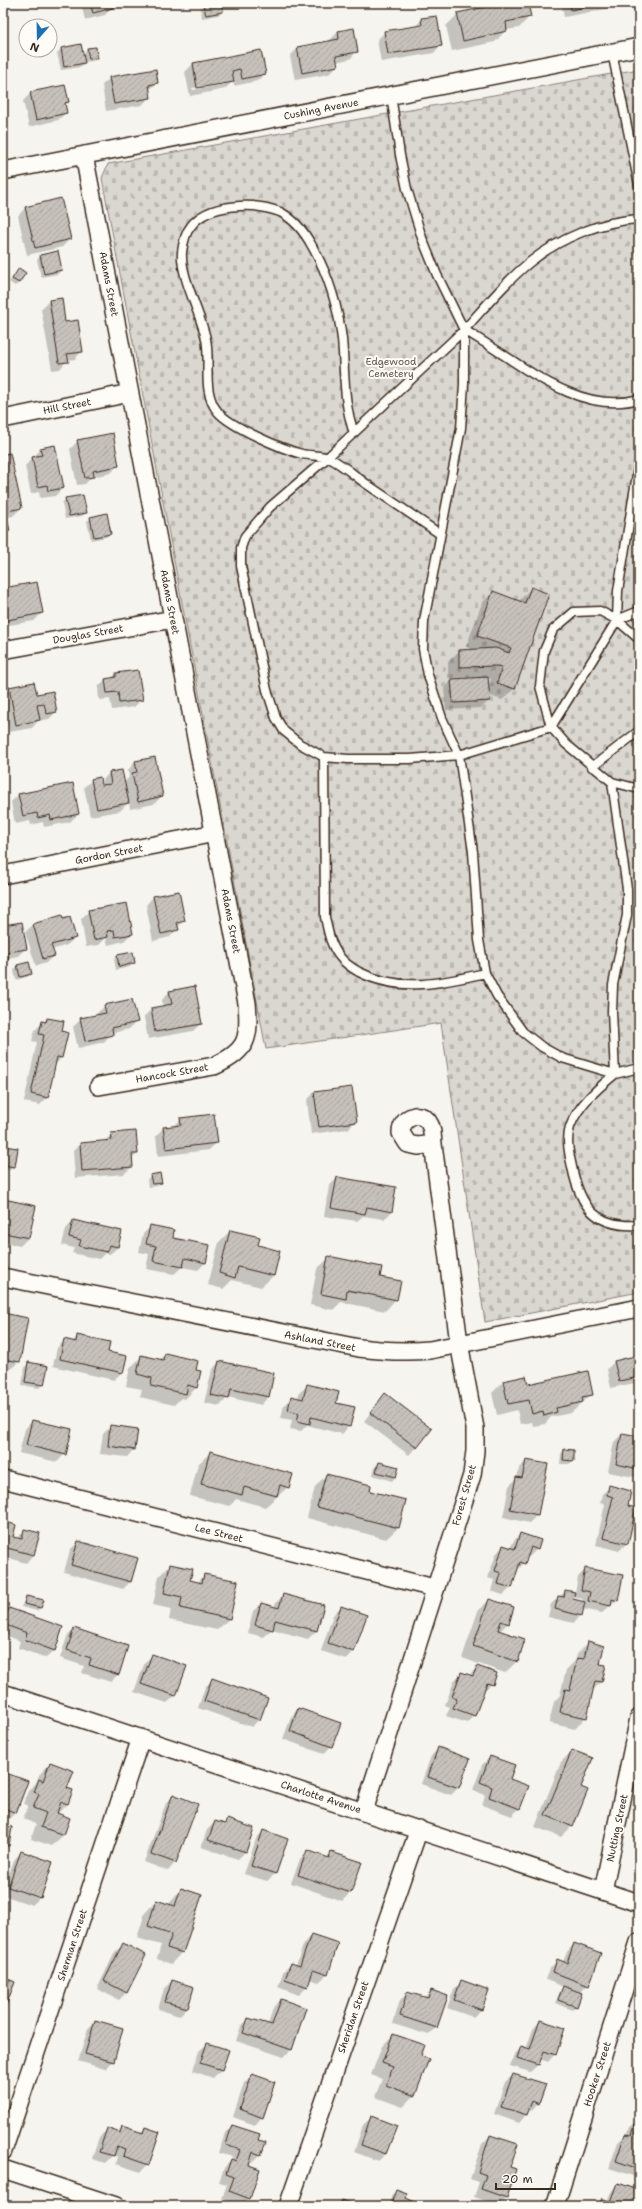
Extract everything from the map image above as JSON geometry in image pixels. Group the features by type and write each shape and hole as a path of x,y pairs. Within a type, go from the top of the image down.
{"street":[{"name":"Cushing Avenue","path":"3,171 639,47"},
{"name":"Adams Street","path":"84,155 247,1003 248,1036 241,1050"},
{"name":"Hill Street","path":"3,419 130,393"},
{"name":"Douglas Street","path":"3,650 173,619"},
{"name":"Gordon Street","path":"3,875 214,833"},
{"name":"Hancock Street","path":"99,1086 214,1066 230,1059 241,1050"},
{"name":"Forest Street","path":"364,1811 434,1588 472,1475 475,1451 475,1428 459,1343 433,1144"},
{"name":"Ashland Street","path":"3,1277 360,1348 405,1352 430,1350 639,1308"},
{"name":"Lee Street","path":"3,1479 434,1588"},
{"name":"Charlotte Avenue","path":"3,1693 419,1829 639,1903"},
{"name":"Nutting Street","path":"603,1891 639,1718"},
{"name":"Sherman Street","path":"3,2151 141,1738"},
{"name":"Sheridan Street","path":"288,2206 419,1829"},
{"name":"Hooker Street","path":"555,2206 639,1942"},
{"path":"3,2169 116,2206"}],"lane":[{"path":"612,52 639,185"},
{"path":"391,95 400,155 422,238 437,275 464,330 464,384 460,428 424,621 423,648 428,675 442,718 459,755 473,852 479,940 485,973 497,996 513,1020 523,1032 542,1047 562,1058 615,1074"},
{"path":"354,433 347,413 342,341 337,307 312,246 296,224 280,212 258,207 235,205 218,209 201,218 191,226 182,253 186,274 207,341 209,396 218,412 236,426 286,449 303,454 328,458 440,534"},
{"path":"639,219 620,220 583,232 556,244 529,262 464,330 410,383 328,458 270,507 245,536 241,548 241,566 267,690 276,718 284,731 300,744 324,757 348,759 410,759 459,755 551,727 617,620 618,591 639,462"},
{"path":"464,330 543,380 587,399 610,404 639,399"},
{"path":"639,639 617,620 600,611 574,612 553,630 544,651 540,686 551,727 566,744 612,782 639,789"},
{"path":"617,620 639,611"},
{"path":"592,767 639,731"},
{"path":"324,757 325,917 330,940 340,957 349,966 367,976 387,982 416,986 442,983 485,973"},
{"path":"612,782 627,889 627,915 614,985 612,1012 615,1074"},
{"path":"639,1068 615,1074 586,1100 570,1128 567,1144 574,1177 582,1202 590,1212 604,1221 625,1226 639,1225"}],"green space":[{"name":"Edgewood Cemetery","path":"639,69 639,1292 485,1322 441,1023 266,1049 102,178 108,164"}],"building":[{"path":"90,3 112,3 113,8 93,13"},
{"path":"221,3 223,12 206,15 203,4"},
{"path":"505,3 528,3 531,17 506,22 507,31 463,41 457,13"},
{"path":"570,3 605,3 571,10"},
{"path":"437,16 442,46 388,54 384,31 422,25 421,18"},
{"path":"354,28 358,52 336,56 338,66 302,73 297,47 339,39 338,31"},
{"path":"81,44 85,63 64,67 61,48"},
{"path":"96,47 97,58 89,59 87,48"},
{"path":"261,50 266,74 242,79 240,69 232,71 234,82 197,88 193,63"},
{"path":"156,69 158,83 149,85 151,98 114,104 109,77"},
{"path":"65,85 69,102 65,103 67,113 36,120 30,92"},
{"path":"61,198 71,239 35,248 25,207"},
{"path":"58,251 62,270 44,274 40,255"},
{"path":"19,268 26,273 19,283 12,279"},
{"path":"62,298 65,322 78,320 83,352 67,354 69,362 59,363 49,300"},
{"path":"113,433 119,466 93,471 94,477 85,478 77,440"},
{"path":"55,445 64,488 48,491 47,485 38,487 32,457 42,455 40,448"},
{"path":"10,453 22,508 3,512 3,454"},
{"path":"83,495 87,513 69,516 65,498"},
{"path":"107,513 111,534 94,537 90,517"},
{"path":"7,518 10,531 3,533 3,519"},
{"path":"37,582 43,613 3,621 3,588"},
{"path":"531,587 549,594 515,689 497,683 502,667 459,667 459,650 496,648 509,653 511,648 477,636 493,591 525,603"},
{"path":"138,670 143,700 119,703 118,692 107,693 105,679 116,677 116,673"},
{"path":"488,677 490,701 453,703 451,679"},
{"path":"34,682 37,694 53,691 57,712 47,714 44,704 37,705 40,720 16,725 9,687"},
{"path":"155,757 163,796 138,802 132,773 137,772 135,761"},
{"path":"122,770 129,803 97,809 91,779 100,777 101,785 111,784 109,772"},
{"path":"73,783 79,814 51,820 50,815 38,818 37,813 23,816 18,794"},
{"path":"179,891 185,921 177,923 179,930 161,934 153,896"},
{"path":"127,903 133,934 115,937 114,930 107,931 108,937 94,940 88,910"},
{"path":"62,915 63,919 70,917 76,938 51,945 55,956 43,959 33,924"},
{"path":"22,922 27,949 8,952 9,959 3,960 3,925"},
{"path":"133,952 135,963 119,967 117,955"},
{"path":"29,962 32,974 20,977 17,965"},
{"path":"195,986 202,1024 155,1032 151,1008 172,1004 169,991"},
{"path":"132,999 138,1022 112,1028 113,1035 85,1041 80,1018 106,1013 104,1005"},
{"path":"47,1018 64,1021 62,1031 68,1033 62,1058 57,1057 48,1098 31,1094 44,1035 39,1034 42,1021 46,1022"},
{"path":"352,1087 357,1122 319,1127 314,1092"},
{"path":"214,1114 218,1143 166,1149 163,1127 181,1125 180,1118"},
{"path":"136,1131 138,1154 132,1154 133,1167 82,1171 80,1143 112,1140 111,1133"},
{"path":"3,1146 18,1148 15,1167 3,1165"},
{"path":"160,1173 162,1183 152,1184 150,1175"},
{"path":"337,1177 396,1187 392,1212 367,1207 365,1214 331,1208"},
{"path":"4,1199 36,1206 29,1238 4,1233 6,1223 3,1222"},
{"path":"73,1220 122,1231 118,1247 109,1245 107,1252 79,1246 81,1240 69,1237"},
{"path":"150,1225 174,1230 173,1238 210,1245 206,1263 185,1258 183,1267 153,1261 156,1246 146,1244"},
{"path":"230,1230 260,1237 258,1245 280,1251 274,1276 238,1267 235,1278 219,1273"},
{"path":"328,1256 382,1267 380,1277 401,1281 397,1300 347,1290 346,1299 321,1294"},
{"path":"3,1313 28,1318 20,1362 3,1359"},
{"path":"77,1335 110,1342 108,1352 127,1356 123,1373 60,1359 64,1339 76,1342"},
{"path":"165,1353 198,1361 196,1370 201,1371 197,1388 188,1385 186,1394 151,1386 152,1378 137,1374 141,1355 163,1360"},
{"path":"639,1355 639,1377 619,1381 614,1361"},
{"path":"219,1361 274,1373 269,1397 231,1389 229,1399 211,1395"},
{"path":"28,1362 48,1366 44,1385 25,1382"},
{"path":"588,1371 593,1395 582,1397 583,1402 556,1408 557,1412 544,1416 543,1411 532,1414 529,1400 508,1404 503,1381 526,1376 528,1384"},
{"path":"307,1384 339,1392 336,1403 355,1407 350,1427 311,1417 310,1424 297,1421 299,1413 288,1410 291,1396 303,1399"},
{"path":"385,1393 432,1429 417,1448 370,1413"},
{"path":"32,1420 72,1429 66,1455 26,1445"},
{"path":"110,1425 138,1429 135,1450 108,1446"},
{"path":"622,1433 639,1436 639,1469 616,1464"},
{"path":"564,1449 574,1450 574,1461 563,1460"},
{"path":"210,1451 293,1474 289,1488 280,1485 277,1496 244,1487 242,1495 201,1484"},
{"path":"526,1460 548,1464 538,1515 510,1509 516,1477 522,1478"},
{"path":"379,1462 399,1467 396,1477 376,1472"},
{"path":"326,1474 371,1485 370,1491 406,1500 399,1528 317,1507"},
{"path":"609,1485 631,1491 628,1506 636,1508 628,1544 603,1538 613,1497 607,1495"},
{"path":"3,1521 16,1525 13,1537 22,1539 24,1529 40,1533 34,1555 3,1547"},
{"path":"520,1533 541,1540 538,1550 531,1547 525,1564 520,1562 512,1588 498,1584 501,1573 495,1571 503,1545 515,1549"},
{"path":"78,1541 138,1558 131,1582 71,1565"},
{"path":"170,1564 193,1569 190,1580 202,1583 204,1574 238,1581 230,1619 180,1608 182,1597 164,1593"},
{"path":"585,1568 623,1575 618,1601 612,1599 611,1606 588,1601 590,1592 581,1590"},
{"path":"565,1590 575,1592 573,1599 585,1602 582,1616 555,1609 558,1596 564,1597"},
{"path":"283,1594 324,1605 317,1631 275,1620 273,1630 255,1625 261,1603 279,1608"},
{"path":"26,1596 44,1600 41,1608 24,1604"},
{"path":"489,1599 514,1607 509,1624 501,1621 498,1630 525,1639 518,1662 473,1646"},
{"path":"341,1606 367,1615 354,1652 328,1643"},
{"path":"9,1608 63,1627 55,1651 25,1640 27,1633 3,1624"},
{"path":"74,1628 128,1646 119,1675 89,1665 91,1658 67,1650"},
{"path":"588,1641 604,1646 600,1664 606,1665 602,1682 595,1681 587,1718 560,1712 565,1689 570,1690 577,1658 584,1659"},
{"path":"152,1654 187,1666 176,1696 141,1684"},
{"path":"477,1666 497,1673 493,1685 487,1683 475,1716 453,1708 457,1699 452,1697 461,1672 473,1676"},
{"path":"212,1678 268,1698 260,1720 204,1701"},
{"path":"298,1708 341,1723 332,1747 290,1731"},
{"path":"438,1747 470,1759 459,1788 428,1777"},
{"path":"572,1750 593,1758 581,1787 588,1790 573,1827 545,1815"},
{"path":"490,1756 515,1765 510,1779 529,1786 520,1809 489,1797 492,1787 480,1782"},
{"path":"50,1762 74,1771 67,1788 73,1790 68,1804 61,1802 57,1813 70,1818 64,1835 41,1827 46,1813 33,1808 39,1794 34,1792 39,1779 43,1781"},
{"path":"6,1773 28,1781 16,1813 4,1808 3,1810 3,1782"},
{"path":"173,1794 198,1804 176,1863 151,1854"},
{"path":"227,1819 254,1828 246,1852 208,1840 215,1821 225,1824"},
{"path":"3,1826 12,1827 9,1846 3,1845"},
{"path":"263,1830 288,1839 276,1874 251,1866"},
{"path":"307,1850 329,1858 331,1852 362,1862 351,1893 298,1875"},
{"path":"21,1851 53,1862 41,1898 8,1887"},
{"path":"181,1888 202,1895 183,1953 167,1948 172,1934 148,1926 156,1900 175,1906"},
{"path":"311,1934 338,1943 328,1975 313,1970 308,1987 285,1979 291,1963 300,1966"},
{"path":"123,1943 146,1955 127,1993 104,1981"},
{"path":"574,1943 601,1953 589,1986 553,1972 557,1959 567,1963"},
{"path":"3,1977 15,1982 5,2008 3,2008"},
{"path":"172,1980 194,1987 188,2008 165,2002"},
{"path":"461,1980 489,1990 482,2010 454,2000"},
{"path":"563,1986 582,1993 577,2007 558,2000"},
{"path":"431,1990 448,1996 437,2028 400,2016 407,1992 428,1998"},
{"path":"281,1999 306,2008 292,2050 243,2033 248,2018 272,2025"},
{"path":"95,2020 123,2028 114,2062 85,2054"},
{"path":"540,2020 565,2028 556,2055 544,2051 539,2065 517,2058 521,2046 530,2049"},
{"path":"393,2034 425,2045 421,2056 429,2059 415,2096 386,2085 393,2067 382,2063"},
{"path":"207,2043 229,2050 222,2070 200,2063"},
{"path":"252,2074 275,2082 263,2118 240,2109"},
{"path":"513,2074 546,2084 539,2104 532,2101 527,2115 501,2107"},
{"path":"371,2116 397,2126 386,2154 361,2145"},
{"path":"636,2119 639,2119 639,2169 616,2161 625,2134 631,2135"},
{"path":"232,2125 260,2134 258,2140 266,2142 261,2155 253,2152 249,2165 260,2169 250,2199 229,2191 234,2177 226,2174 231,2159 236,2161 240,2150 226,2145"},
{"path":"122,2126 143,2133 145,2127 160,2132 149,2165 123,2156 125,2149 117,2146 114,2156 99,2152 107,2128 120,2133"},
{"path":"490,2135 518,2144 510,2167 516,2169 507,2198 481,2189 486,2175 478,2172"},
{"path":"618,2183 639,2190 635,2206 599,2206 602,2198 611,2202"},
{"path":"396,2190 407,2194 406,2198 415,2202 413,2206 390,2206"},
{"path":"342,2200 360,2206 339,2206"}]}
